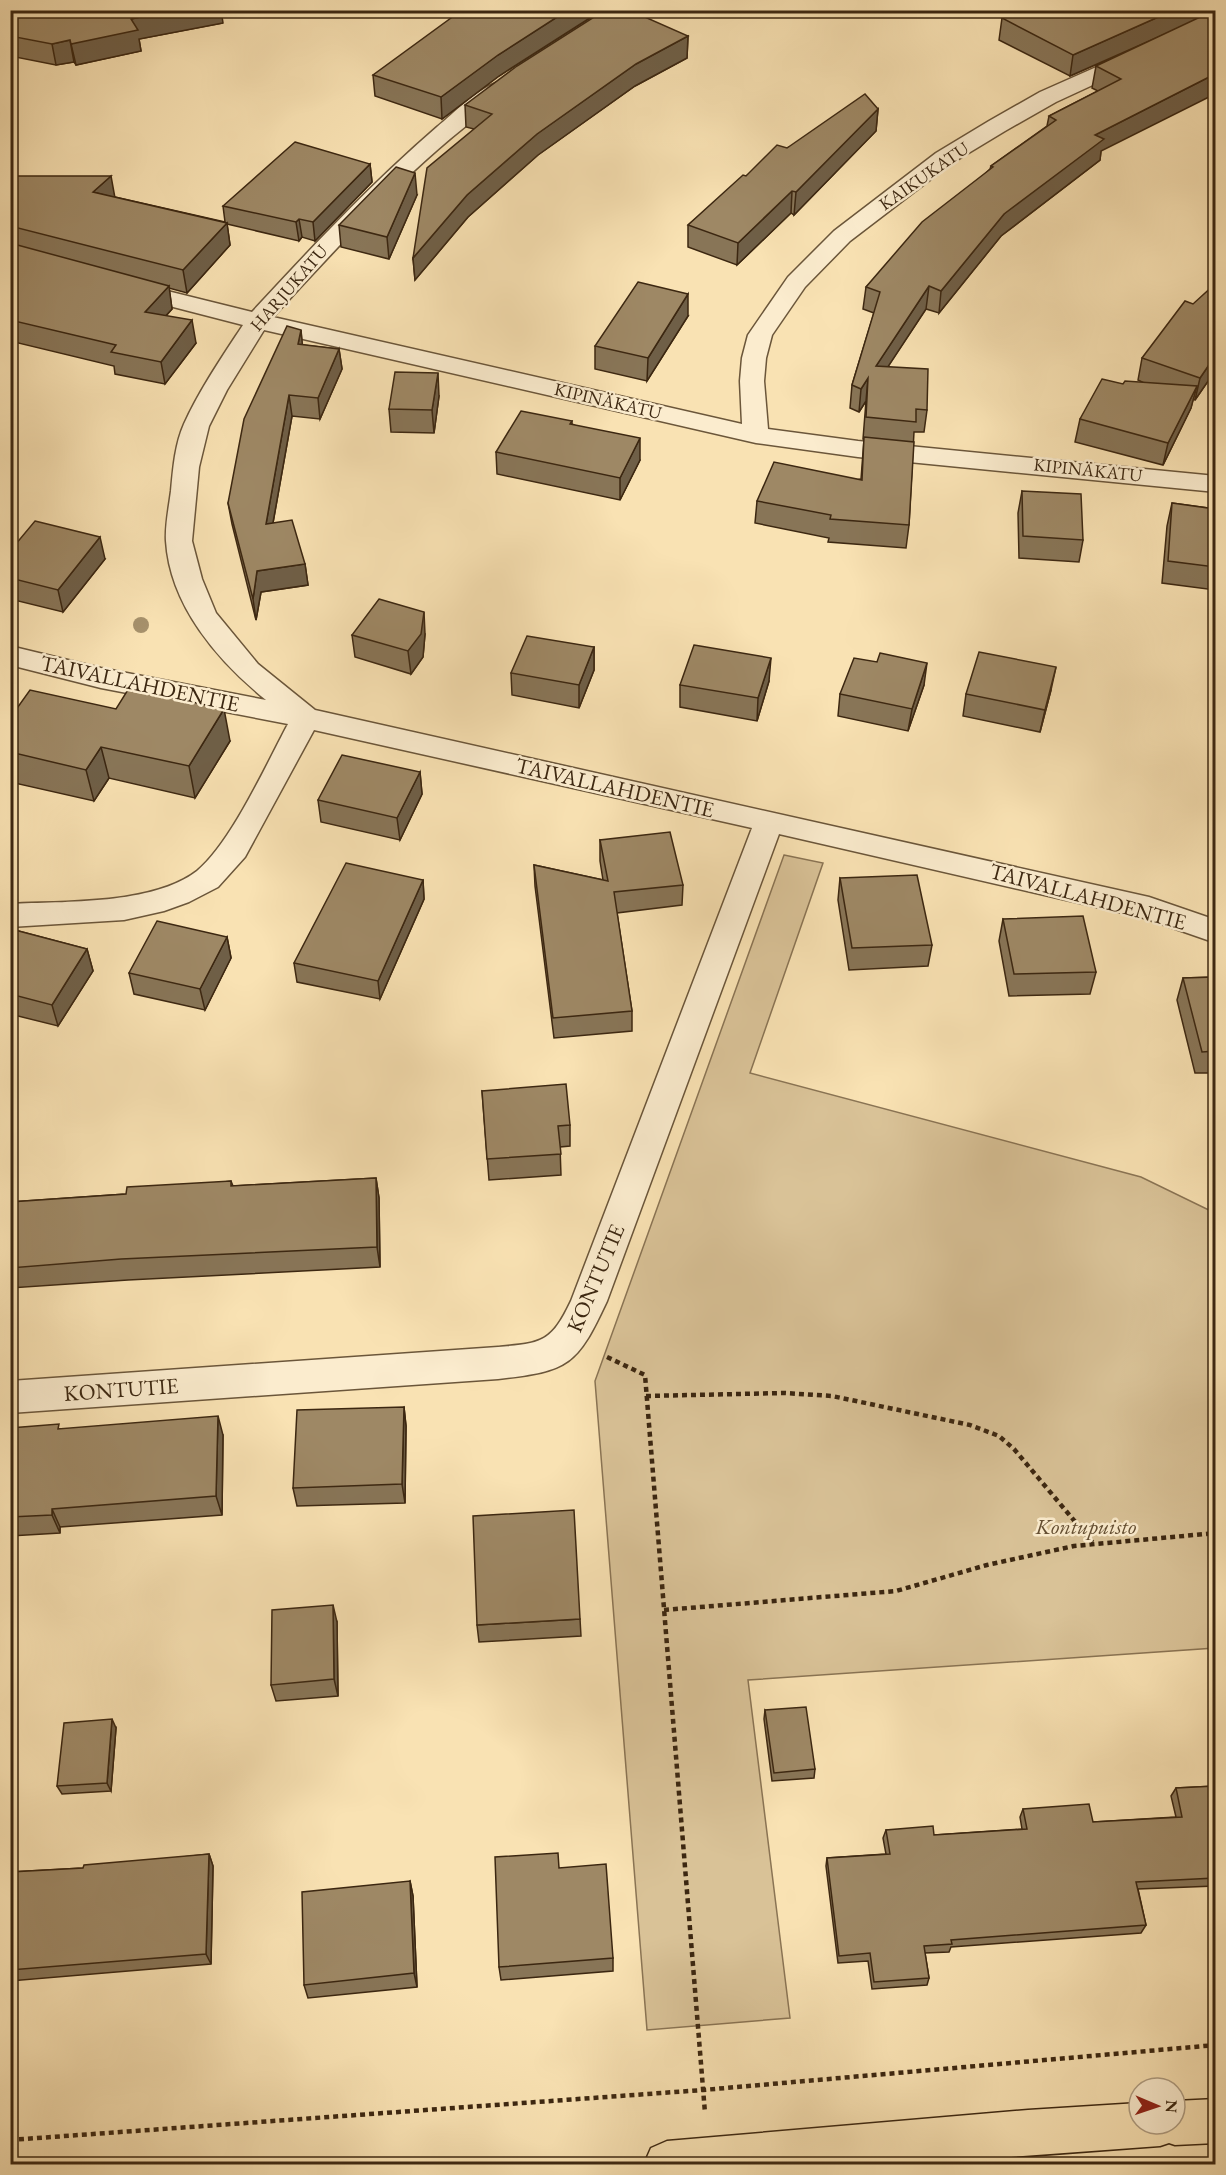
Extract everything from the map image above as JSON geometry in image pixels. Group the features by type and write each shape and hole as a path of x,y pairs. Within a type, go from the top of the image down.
{"main road":[{"path":"1187,2122 1215,2121"},
{"path":"688,2163 1028,2132 1127,2126"}],"street":[{"name":"KAIKUKATU","path":"756,435 752,381 754,358 760,335 796,282 842,236 944,158 997,126 1048,97 1215,20"},
{"name":"HARJUKATU","path":"306,718 248,670 203,616 188,579 179,541 186,467 196,426 214,390 257,321 361,208 473,108 520,75"},
{"name":"KIPINÄKATU","path":"108,283 257,321 756,435 858,449 1062,467 1215,484"},
{"name":"TAIVALLAHDENTIE","path":"10,655 101,678 306,718 1094,894 1149,908 1215,932"},
{"path":"10,916 124,909 153,903 178,894 207,879 234,849 306,718"},
{"name":"KONTUTIE","path":"10,1397 498,1363 538,1358 555,1352 570,1339 589,1301 769,822"}],"path":[{"path":"570,1339 645,1375 703,2090 688,2163"},
{"path":"646,1396 785,1393 832,1396 970,1425 999,1436 1014,1449 1093,1544"},
{"path":"664,1610 896,1591 987,1565 1074,1546 1215,1533"},
{"path":"10,2140 703,2090 1215,2045"}],"green space":[{"name":"Kontupuisto","path":"784,855 823,863 750,1073 1141,1177 1215,1213 1215,1648 748,1680 790,2018 647,2030 595,1381"}],"building":[{"path":"18,10 175,10 131,19 138,30 71,44 70,40 52,44 10,36 10,12"},
{"path":"462,10 568,10 498,55 441,97 373,75"},
{"path":"605,10 629,10 688,36 636,64 537,134 467,195 413,258 427,168 492,114 465,105 517,66"},
{"path":"1017,10 1174,10 1073,55 1002,18"},
{"path":"1215,10 1215,74 1095,135 1104,139 1004,214 941,291 929,286 876,366 928,369 927,410 916,409 916,422 866,417 868,378 861,389 852,385 880,292 866,287 922,222 993,167 991,166 1056,120 1049,116 1121,79 1096,66"},
{"path":"865,94 878,109 796,192 792,191 738,243 688,225 743,175 746,176 777,145 787,148"},
{"path":"295,142 370,164 313,222 299,219 296,222 223,206"},
{"path":"396,167 415,173 387,237 339,225"},
{"path":"16,176 111,176 93,192 227,223 183,270 10,226 10,193"},
{"path":"10,243 169,286 145,312 192,320 161,362 111,352 116,345 10,320"},
{"path":"638,282 688,294 648,358 595,346"},
{"path":"1215,284 1215,356 1200,378 1142,358 1185,301 1193,304"},
{"path":"287,326 301,330 298,344 339,349 318,398 289,395 266,524 292,520 305,564 257,571 253,599 228,503 244,419"},
{"path":"395,372 438,373 432,410 389,409"},
{"path":"1102,379 1123,384 1125,381 1197,386 1168,443 1080,419"},
{"path":"521,411 572,421 570,424 640,438 620,478 496,452"},
{"path":"864,437 914,442 909,525 830,519 831,515 757,501 774,462 862,480"},
{"path":"1022,491 1081,494 1083,540 1023,536"},
{"path":"1172,503 1215,509 1215,567 1168,561"},
{"path":"35,521 100,537 58,590 10,578 10,551"},
{"path":"379,599 424,612 421,634 408,651 352,635"},
{"path":"527,636 594,647 579,685 511,673"},
{"path":"694,645 771,658 758,698 680,685"},
{"path":"979,652 1056,667 1045,710 966,694"},
{"path":"880,653 927,663 912,709 840,694 854,658 877,662"},
{"path":"129,688 224,709 189,766 101,747 86,770 10,752 10,718 30,690 116,709"},
{"path":"342,755 420,772 397,818 318,800"},
{"path":"670,832 683,885 614,892 632,1011 553,1018 534,865 608,881 600,840"},
{"path":"346,863 423,880 378,981 294,963"},
{"path":"917,875 932,945 852,948 840,878"},
{"path":"1083,916 1096,972 1014,974 1003,919"},
{"path":"157,921 227,937 200,989 129,973"},
{"path":"11,929 87,949 52,1005 10,994"},
{"path":"1215,977 1215,1051 1202,1052 1183,978"},
{"path":"566,1084 570,1125 558,1126 561,1154 487,1159 482,1091"},
{"path":"376,1178 377,1247 121,1259 10,1268 10,1202 126,1194 127,1187 231,1181 231,1186"},
{"path":"404,1407 402,1484 293,1488 297,1410"},
{"path":"218,1416 216,1496 52,1509 52,1515 10,1517 10,1428 59,1424 58,1429"},
{"path":"574,1510 580,1619 477,1625 473,1516"},
{"path":"333,1605 334,1679 271,1685 272,1610"},
{"path":"806,1707 815,1769 774,1773 765,1710"},
{"path":"112,1719 107,1783 57,1786 64,1723"},
{"path":"1215,1786 1215,1878 1136,1882 1146,1925 951,1940 952,1944 924,1946 929,1978 874,1982 870,1953 839,1956 827,1858 890,1854 886,1830 933,1826 934,1835 1027,1829 1023,1809 1089,1804 1093,1822 1182,1817 1176,1788"},
{"path":"558,1853 559,1868 606,1864 613,1958 499,1967 495,1857"},
{"path":"209,1854 206,1954 10,1970 10,1872 83,1868 84,1865"},
{"path":"410,1881 414,1973 304,1985 302,1892"}]}
